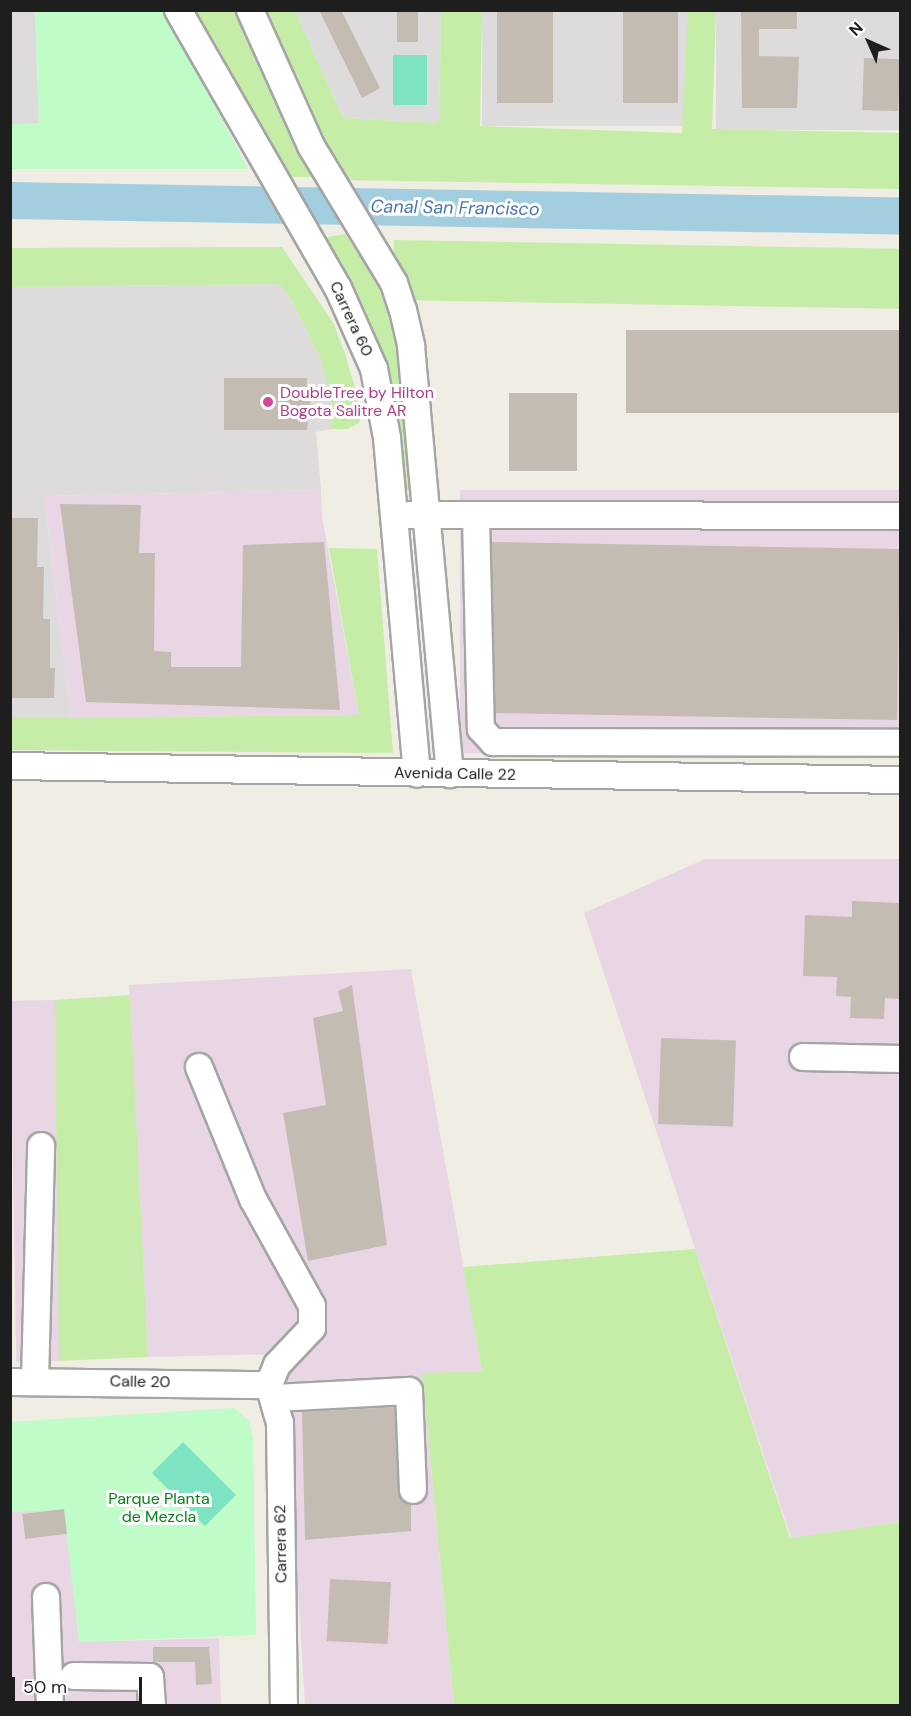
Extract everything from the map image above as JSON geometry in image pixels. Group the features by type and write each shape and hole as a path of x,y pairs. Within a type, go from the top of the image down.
{"street":[{"name":"Carrera 60","path":"178,10 359,329 374,369 387,438 417,774"},
{"path":"250,10 311,146 394,283 411,346 450,774"},
{"path":"394,515 900,516"},
{"path":"476,516 481,729 493,741 900,743"},
{"name":"Avenida Calle 22","path":"10,765 417,774 900,780"},
{"path":"803,1057 900,1059"},
{"path":"199,1066 253,1199 312,1306 312,1328 277,1365 272,1391"},
{"path":"23,1381 41,1146"},
{"name":"Calle 20","path":"23,1381 272,1391 410,1391 413,1490"},
{"name":"Carrera 62","path":"272,1391 280,1423 284,1706"},
{"path":"46,1597 50,1706"},
{"path":"74,1676 150,1677 152,1706"}],"shaded area":[{"path":"11,11 35,11 39,124 11,124"},
{"path":"295,11 441,11 439,123 343,118"},
{"path":"482,11 688,11 688,126 482,126"},
{"path":"716,11 900,11 900,130 716,130"},
{"path":"279,284 291,299 321,360 332,403 332,429 316,432 321,490 44,496 71,718 11,718 10,287"},
{"path":"321,490 322,517 359,715 71,718 44,496"},
{"path":"460,490 900,490 900,753 460,753"},
{"path":"705,859 900,859 900,1522 791,1538 584,913"},
{"path":"411,969 482,1371 422,1374 454,1705 305,1705 284,1354 148,1357 129,985"},
{"path":"55,1000 61,1361 16,1362 10,1001"},
{"path":"64,1509 79,1642 219,1638 221,1705 11,1705 10,1512"}],"green space":[{"path":"35,10 165,11 248,169 11,169 11,124 39,123"},
{"path":"482,10 480,126 682,133 688,11 716,11 712,129 900,133 900,189 342,180 266,11 295,11 343,118 439,123 441,11"},
{"path":"192,11 238,11 314,177 288,177"},
{"path":"393,55 427,55 427,105 393,105"},
{"path":"345,234 374,276 387,309 397,351 415,492 402,490 388,374 371,326 322,238"},
{"path":"394,240 900,249 899,309 393,300"},
{"path":"282,247 334,324 346,357 362,413 359,423 347,429 332,429 332,403 321,360 291,299 279,284 11,287 11,248"},
{"path":"329,548 377,549 393,753 11,750 11,718 359,715"},
{"path":"130,995 148,1357 59,1361 55,1000"},
{"path":"695,1249 790,1538 900,1522 900,1705 454,1705 422,1373 482,1371 463,1267"},
{"name":"Parque Planta de Mezcla","path":"234,1408 249,1421 253,1437 256,1635 79,1642 64,1510 11,1512 10,1422"},
{"path":"183,1442 236,1495 205,1526 152,1473"}],"water":[{"name":"Canal San Francisco","path":"11,182 900,198 899,235 10,219"}],"building":[{"path":"319,10 341,10 380,88 362,98"},
{"path":"397,10 418,10 418,42 397,42"},
{"path":"497,10 553,10 553,103 497,103"},
{"path":"623,10 678,10 678,103 623,103"},
{"path":"741,10 797,10 797,29 759,29 759,56 799,57 797,108 742,108"},
{"path":"864,58 900,59 898,111 862,110"},
{"path":"626,330 900,330 900,413 626,413"},
{"name":"DoubleTree by Hilton Bogota Salitre AR","path":"224,378 307,378 307,393 312,393 307,430 224,430"},
{"path":"509,393 577,393 577,471 509,471"},
{"path":"60,504 141,505 139,553 155,553 154,651 171,652 171,667 241,667 243,545 324,542 340,710 86,702"},
{"path":"10,518 38,518 37,567 44,567 43,619 50,619 50,668 55,668 54,698 10,698"},
{"path":"492,542 900,549 897,720 489,713"},
{"path":"852,901 900,903 900,999 885,998 884,1019 850,1018 851,997 836,996 837,977 803,976 805,915 852,917"},
{"path":"352,985 387,1245 308,1261 283,1113 326,1105 313,1018 343,1011 338,991"},
{"path":"661,1038 736,1041 733,1127 658,1124"},
{"path":"395,1407 398,1491 401,1498 411,1504 411,1531 305,1540 302,1412"},
{"path":"64,1509 67,1534 25,1539 22,1514"},
{"path":"330,1579 391,1582 388,1644 327,1641"},
{"path":"153,1647 209,1647 212,1684 196,1685 195,1662 153,1662"}],"place":[{"name":"DoubleTree by Hilton Bogota Salitre AR","path":"268,402"}]}
